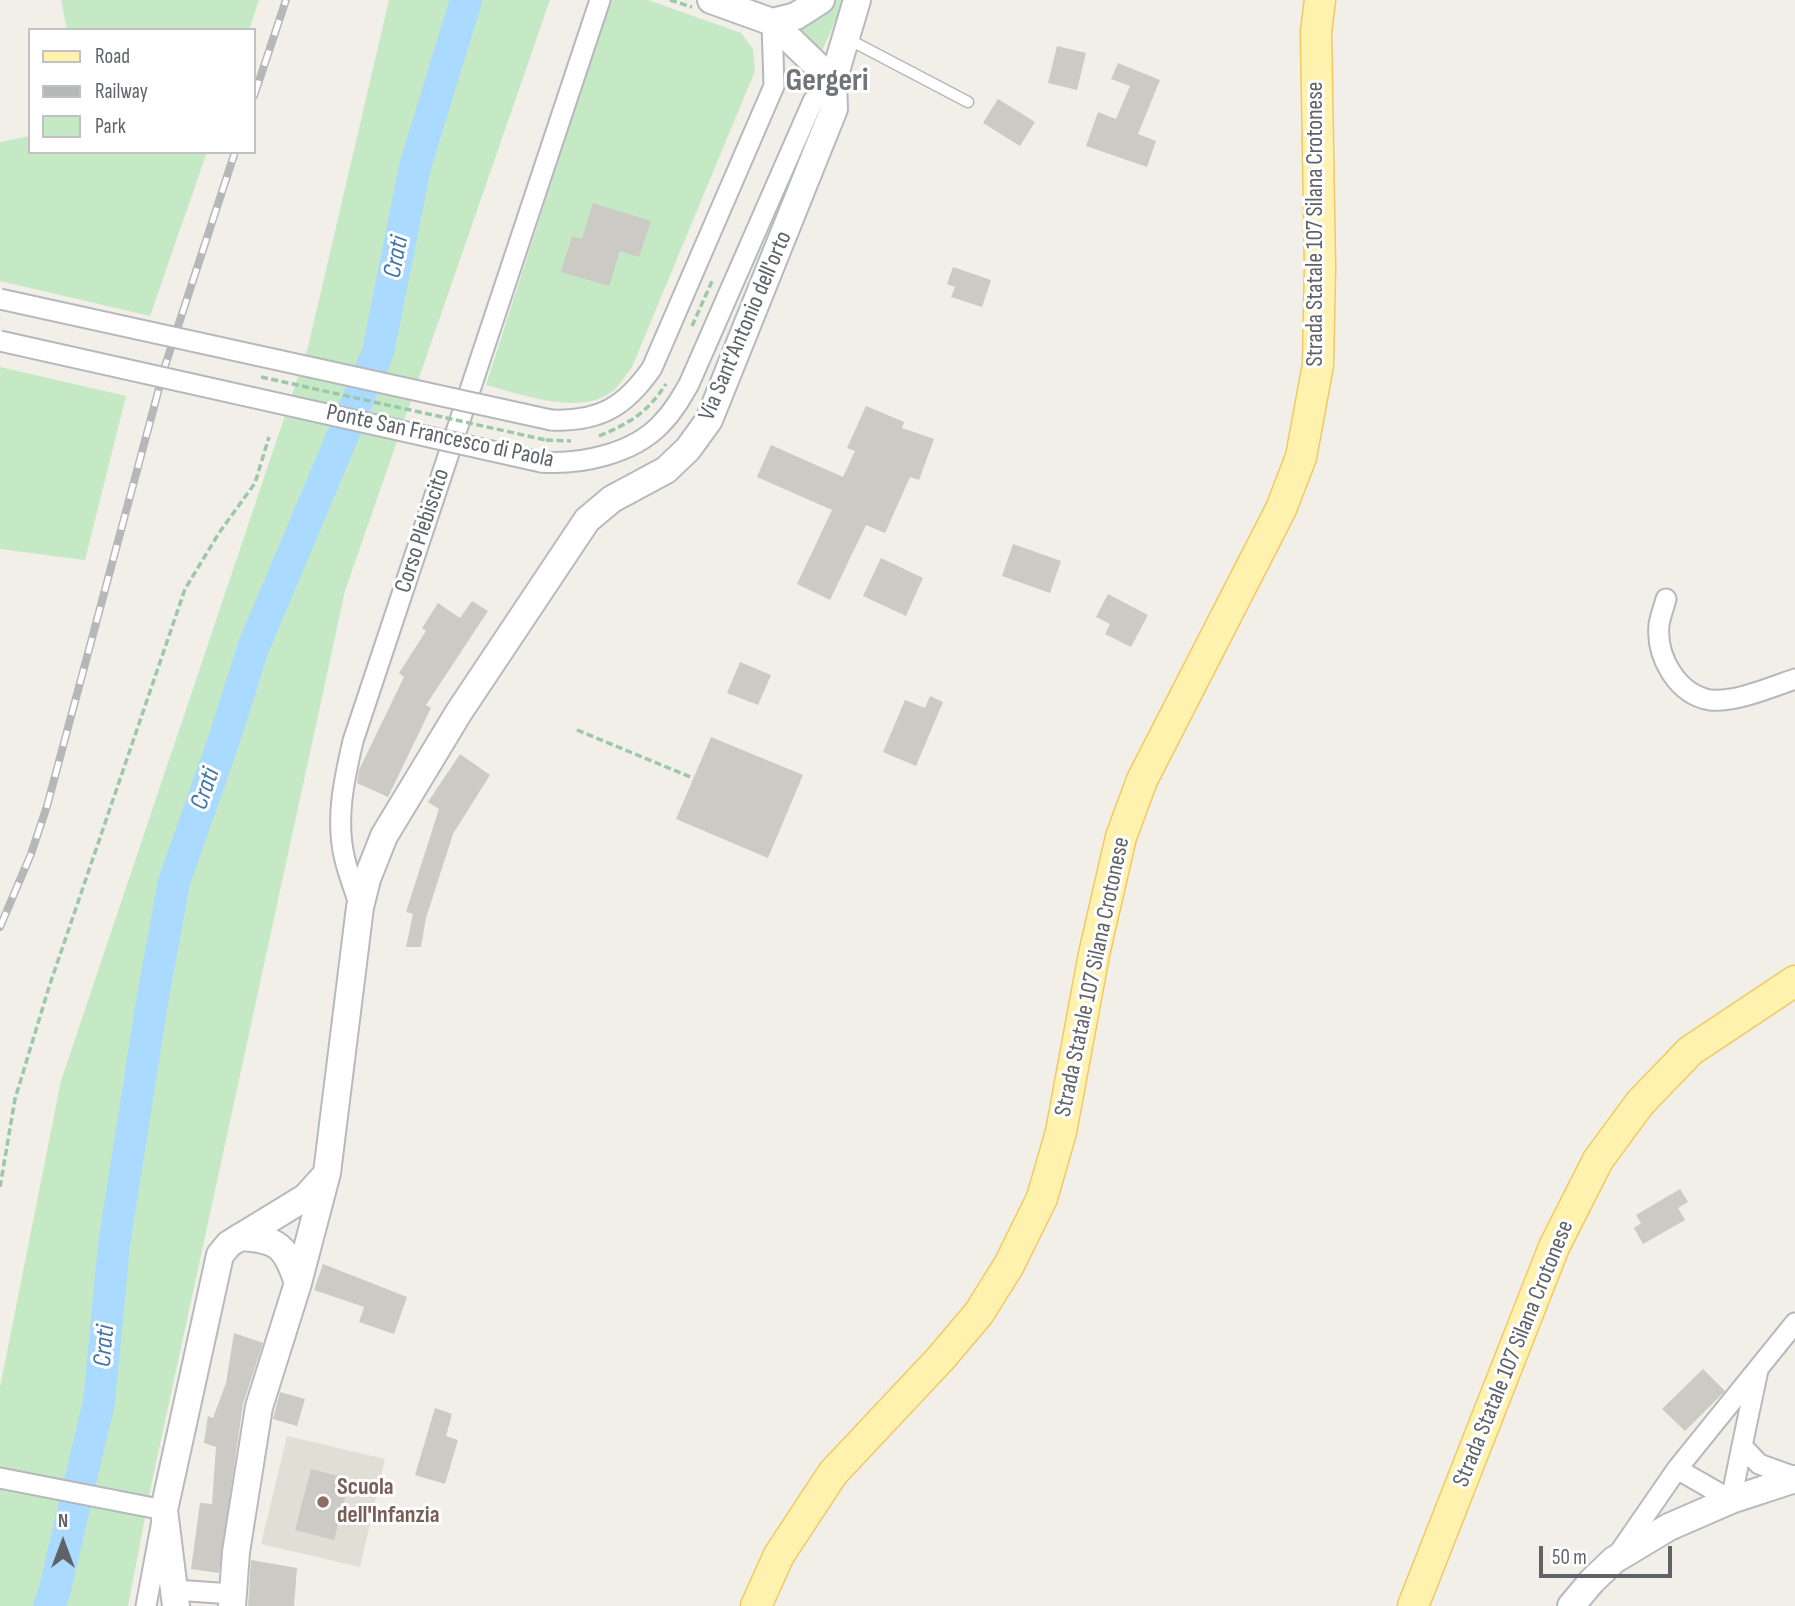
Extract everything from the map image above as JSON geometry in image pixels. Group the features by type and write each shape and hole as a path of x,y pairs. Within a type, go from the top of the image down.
{"main road":[{"name":"Strada Statale 107 Silana Crotonese","path":"756,1606 779,1555 833,1473 941,1358 979,1313 1009,1265 1042,1198 1061,1132 1094,954 1121,837 1142,780 1281,509 1301,457 1318,365 1320,268 1316,32 1320,0"},
{"name":"Strada Statale 107 Silana Crotonese","path":"1413,1606 1554,1247 1598,1160 1640,1103 1690,1051 1792,984"}],"street":[{"name":"Corso Plebiscito","path":"359,907 344,858 340,825 343,782 353,741 600,0"},
{"path":"711,0 772,22 833,81"},
{"path":"772,22 796,16 821,0"},
{"name":"Via Sant'Antonio dell'orto","path":"232,1600 236,1552 259,1408 298,1283 327,1173 359,907 367,878 384,835 459,712 587,520 612,499 666,470 688,449 709,420 834,109 833,81 857,0"},
{"name":"Ponte San Francesco di Paola","path":"0,299 551,420 576,421 610,409 639,387 652,368 774,86 772,22"},
{"name":"Ponte San Francesco di Paola","path":"0,341 541,462 590,460 614,452 659,426 674,409 689,383 813,101 833,81"},
{"path":"1667,599 1659,626 1662,652 1669,673 1691,692 1710,700 1733,698 1795,679"},
{"path":"146,1606 164,1510 220,1255 229,1244 306,1197 327,1173"},
{"path":"240,1237 271,1241 282,1247 298,1283"},
{"path":"1571,1606 1614,1560 1676,1469 1795,1324"},
{"path":"1731,1500 1759,1365"},
{"path":"1742,1446 1759,1464 1795,1478"},
{"path":"1676,1469 1731,1500"},
{"path":"0,1478 164,1510"},
{"path":"1614,1560 1669,1527 1731,1500 1795,1478"},
{"path":"164,1510 189,1599 232,1600"}],"lane":[{"path":"845,38 968,102"}],"path":[{"name":"Ponte San Francesco di Paola","path":"259,377 546,440"},
{"path":"0,1187 15,1099 185,589 219,533 255,483 269,438"},
{"path":"577,730 693,778"}],"shaded area":[{"name":"Scuola dell'Infanzia","path":"287,1436 385,1459 360,1567 261,1544"}],"green space":[{"path":"61,0 259,0 250,28 67,28"},
{"path":"389,0 550,0 345,591 152,1481 128,1606 0,1606 0,1387 61,1081 308,347"},
{"path":"610,0 648,0 741,33 753,49 755,71 632,367 615,389 602,398 570,403 534,398 486,385"},
{"path":"833,0 845,0 820,55 796,31 805,19"},
{"path":"28,136 28,154 206,154 150,316 0,281 0,142"},
{"path":"0,367 126,396 85,560 0,549"}],"building":[{"path":"1057,46 1086,53 1077,90 1048,83"},
{"path":"1118,63 1160,80 1138,134 1156,141 1147,167 1086,146 1098,112 1116,119 1130,86 1111,79"},
{"path":"998,99 1035,122 1020,146 983,123"},
{"path":"593,203 651,221 639,257 620,251 609,286 561,272 572,236 582,239"},
{"path":"953,267 991,280 982,307 951,297 955,287 947,284"},
{"path":"866,406 904,422 902,428 934,439 919,480 910,477 885,533 866,525 830,600 797,584 832,510 757,477 771,445 843,477 855,451 847,448"},
{"path":"1013,544 1061,561 1050,593 1002,576"},
{"path":"881,558 923,578 906,616 863,596"},
{"path":"1108,594 1148,615 1131,647 1105,634 1110,624 1096,617"},
{"path":"472,601 488,611 426,705 431,708 388,797 357,783 359,770 404,677 399,673 426,631 422,628 438,603 460,618"},
{"path":"740,662 771,675 758,705 727,693"},
{"path":"930,696 943,702 916,766 883,752 905,700 925,708"},
{"path":"711,737 803,775 768,858 676,819"},
{"path":"460,754 490,775 453,834 426,918 421,947 406,947 413,914 406,912 439,809 428,802"},
{"path":"1680,1189 1688,1202 1678,1208 1685,1220 1643,1244 1634,1228 1641,1223 1636,1215"},
{"path":"323,1264 407,1297 394,1334 359,1322 364,1307 314,1290"},
{"path":"234,1333 263,1343 243,1404 219,1573 191,1569 200,1503 212,1504 216,1447 204,1443 208,1416 213,1418 226,1383"},
{"path":"1703,1369 1725,1391 1685,1431 1662,1409"},
{"path":"280,1392 305,1399 297,1426 273,1419"},
{"path":"435,1408 452,1414 446,1436 458,1440 445,1484 415,1475"},
{"path":"311,1469 350,1479 334,1540 295,1530"},
{"path":"251,1560 297,1568 294,1606 248,1606"}],"waterway":[{"name":"Crati","path":"49,1606 99,1402 114,1245 152,1002 174,882 253,648 378,352 415,167 466,0"}],"railway":[{"path":"256,90 286,0"},
{"path":"0,927 31,854 47,806 165,366 234,154"}],"place":[{"name":"Scuola dell'Infanzia","path":"323,1502"}],"district":[{"name":"Gergeri","path":"827,82"}]}
